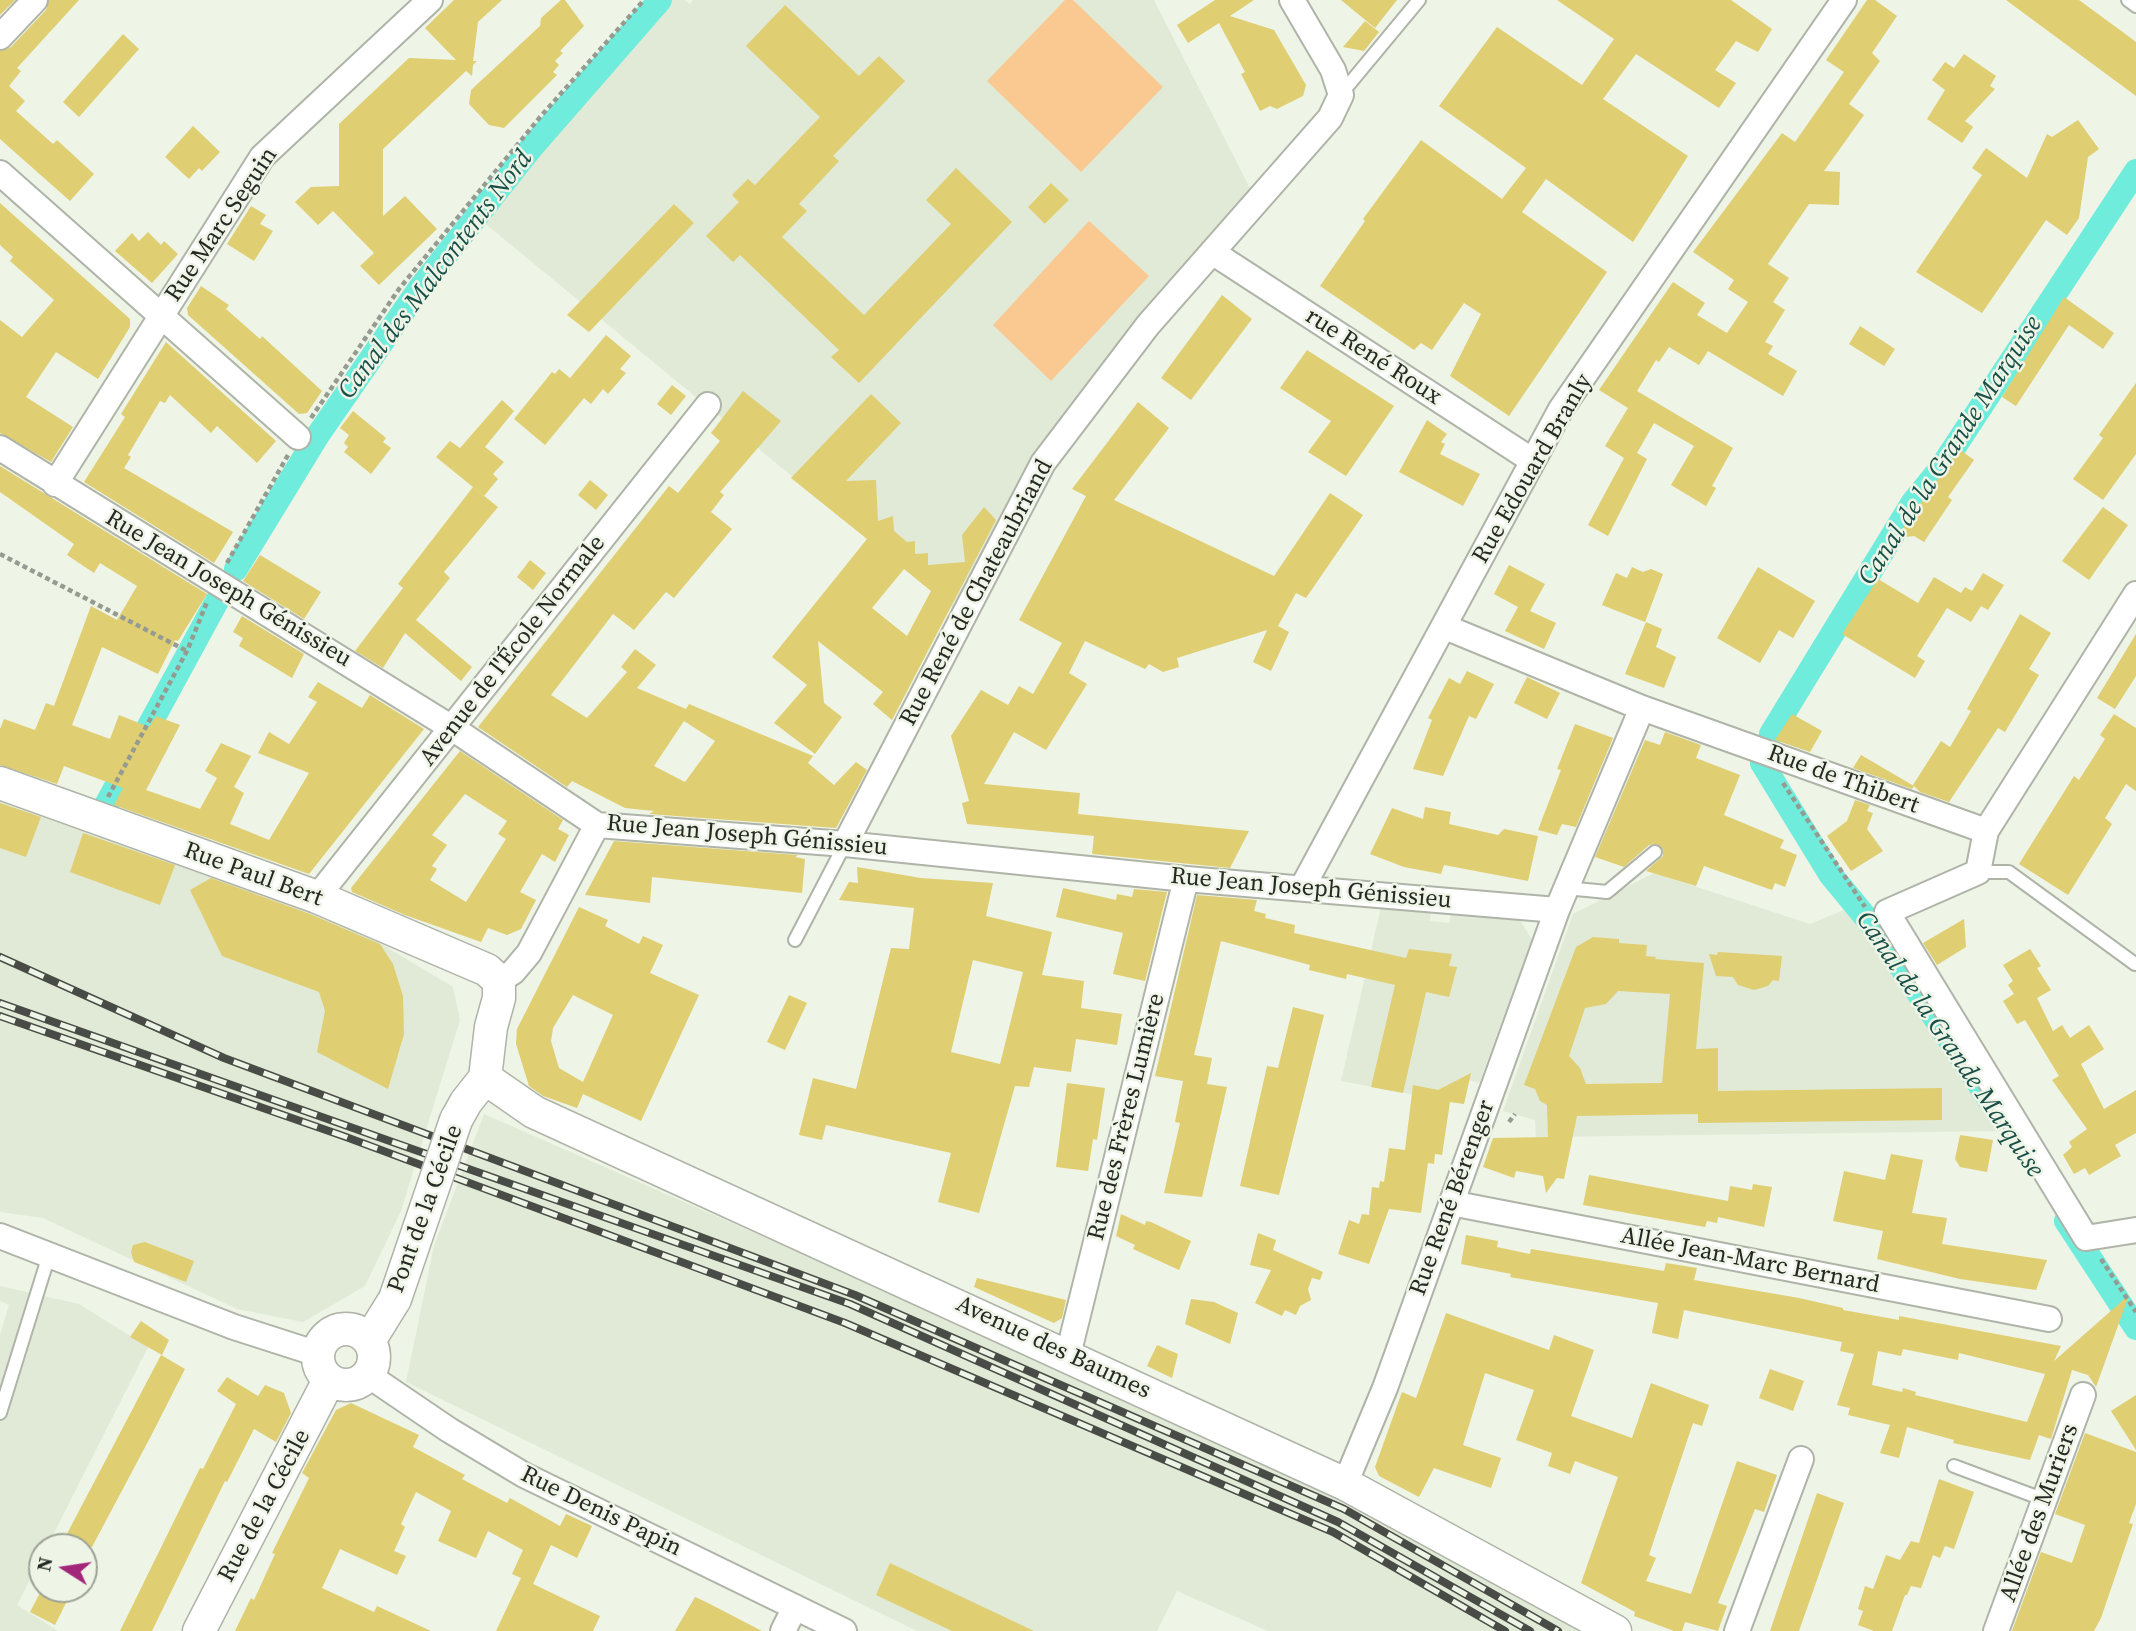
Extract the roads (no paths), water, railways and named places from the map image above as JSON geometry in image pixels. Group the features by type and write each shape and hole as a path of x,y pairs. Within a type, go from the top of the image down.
{"street":[{"path":"0,37 35,0"},
{"name":"Rue Marc Seguin","path":"55,484 262,158 430,0"},
{"path":"1292,0 1333,70 1341,95"},
{"name":"Rue Edouard Branly","path":"1302,888 1561,409 1844,0"},
{"name":"Rue René de Chateaubriand","path":"845,844 1043,463 1148,325 1330,118 1341,95"},
{"path":"0,173 298,437"},
{"name":"rue René Roux","path":"1212,252 1533,461"},
{"name":"Avenue de l'École Normale","path":"317,897 708,405"},
{"name":"Rue Jean Joseph Génissieu","path":"0,448 452,728 597,825 845,844 1186,879 1302,888 1562,899"},
{"path":"2136,594 1986,831 1978,872 1887,912 2086,1238 2136,1230"},
{"name":"Rue de Thibert","path":"1445,627 1642,708 1986,831"},
{"path":"1562,899 1642,708"},
{"name":"Rue Paul Bert","path":"0,783 317,897 473,962 499,981"},
{"path":"485,1079 491,1027 499,998 499,981 513,972 528,953 597,825"},
{"name":"Rue des Frères Lumière","path":"1068,1354 1186,879"},
{"name":"Rue René Bérenger","path":"1345,1484 1385,1388 1562,899"},
{"name":"Avenue des Baumes","path":"485,1079 534,1112 1068,1354 1345,1484 1615,1631"},
{"name":"Pont de la Cécile","path":"369,1341 395,1298 456,1121 466,1102 485,1079"},
{"name":"Allée Jean-Marc Bernard","path":"1451,1203 2049,1319"},
{"path":"0,1236 260,1336 323,1367 349,1386 368,1376 374,1358 369,1341 350,1329 329,1334 323,1367"},
{"name":"Rue de la Cécile","path":"200,1631 323,1367"},
{"name":"Rue Denis Papin","path":"368,1376 449,1430 524,1475 844,1631"},
{"name":"Allée des Muriers","path":"1996,1631 2083,1395"},
{"path":"1737,1631 1801,1459"},
{"path":"783,1631 795,1607"}],"lane":[{"path":"1341,95 1419,0"},
{"path":"2128,0 2136,6"},
{"path":"795,940 845,844"},
{"path":"1562,899 1607,892 1655,852"},
{"path":"1978,872 2009,872 2135,964"},
{"path":"0,1413 49,1255"},
{"path":"1954,1466 2045,1500"}],"waterway":[{"name":"Canal des Malcontents Nord","path":"236,569 318,435 419,289 531,148 660,0"},
{"name":"Canal de la Grande Marquise","path":"1771,734 1913,502 1940,469 2136,171"},
{"path":"106,805 217,601"},
{"name":"Canal de la Grande Marquise","path":"1762,763 1830,874 1877,931 1991,1102"},
{"name":"Canal de la Grande Marquise","path":"2066,1221 2136,1328"}],"railway":[{"path":"0,957 224,1058 855,1295 1344,1509 1558,1631"},
{"path":"0,1003 850,1304 1338,1522 1530,1631"},
{"path":"0,1016 346,1137 845,1323 1333,1532 1505,1631"}]}
